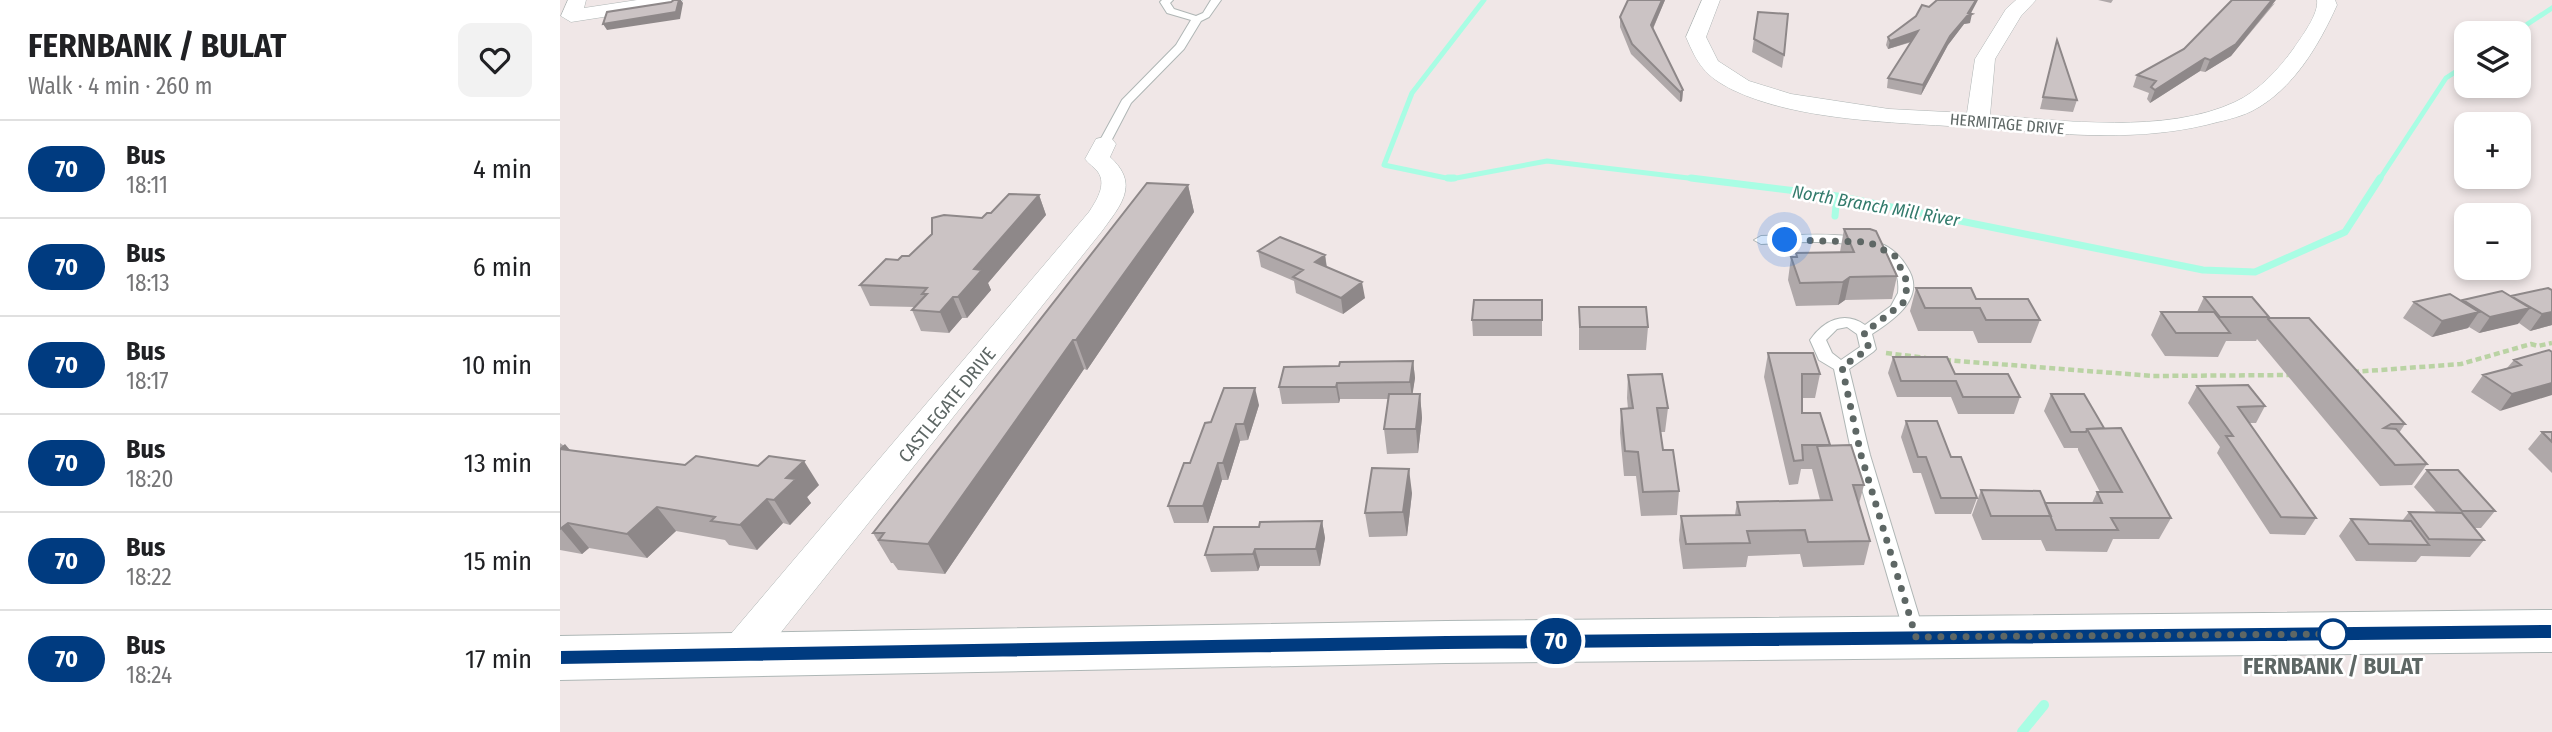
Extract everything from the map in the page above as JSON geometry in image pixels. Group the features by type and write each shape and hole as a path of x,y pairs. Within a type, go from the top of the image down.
{"main road":[{"path":"560,658 1916,637 2552,631"}],"street":[{"path":"577,0 571,16 674,0"},
{"name":"HERMITAGE DRIVE","path":"1711,0 1703,11 1698,45 1707,61 1725,78 1758,93 1801,104 1859,112 2068,130 2124,131 2190,123 2244,106 2276,82 2301,55 2315,33 2327,5 2326,0"},
{"path":"1978,121 1985,59 2013,13 2027,0"},
{"name":"CASTLEGATE DRIVE","path":"738,654 1063,263 1107,203 1114,186 1110,170 1097,159 1104,144"}],"lane":[{"path":"1168,0 1165,2 1170,11 1197,19"},
{"path":"1104,144 1126,102 1180,47 1197,19 1206,15 1216,0"},
{"path":"1761,240 1869,242 1895,256 1908,284 1903,303 1842,367"},
{"path":"1865,342 1860,328 1842,322 1831,323 1823,329 1818,340 1825,356 1842,367 1861,455 1916,637"}],"path":[{"path":"1865,342 2074,372 2153,376 2302,375"},
{"path":"2339,373 2461,363 2531,345 2552,343"}],"building":[{"path":"679,0 676,12 603,24 607,12"},
{"path":"1628,0 1662,0 1651,25 1683,90 1680,92 1632,44 1620,17"},
{"path":"1937,0 1976,0 1968,13 1972,14 1967,16 1950,36 1923,85 1888,78 1918,31 1890,41 1888,37 1916,16 1922,5 1929,7"},
{"path":"2232,0 2272,0 2236,44 2210,60 2205,58 2155,90 2151,87 2156,81 2137,75 2184,49"},
{"path":"1758,12 1788,14 1784,55 1754,39"},
{"path":"2057,40 2077,100 2043,97"},
{"path":"1147,183 1188,185 1076,340 1073,340 928,544 879,540 884,533 873,533"},
{"path":"1009,194 1039,195 974,269 982,270 958,297 953,297 940,312 912,310 927,294 922,294 927,288 860,285 886,259 898,260 902,256 909,256 932,234 932,218 944,215 982,218 991,213"},
{"path":"1844,229 1876,231 1897,276 1850,277 1843,282 1800,283 1791,257 1797,257 1796,253 1854,252"},
{"path":"1280,237 1325,255 1315,262 1362,282 1341,298 1293,277 1303,270 1258,251"},
{"path":"1916,288 1971,288 1976,299 2028,299 2040,320 1986,320 1980,308 1925,308"},
{"path":"2548,288 2552,290 2552,312 2542,314 2511,296"},
{"path":"2502,291 2530,308 2490,317 2463,300"},
{"path":"2450,294 2479,312 2442,321 2414,302"},
{"path":"2204,297 2252,297 2269,317 2220,317"},
{"path":"1474,300 1542,300 1542,320 1472,320"},
{"path":"1579,307 1646,307 1648,327 1580,327"},
{"path":"2161,312 2214,312 2230,333 2176,333"},
{"path":"2269,318 2309,318 2405,424 2391,424 2384,428 2396,429 2427,464 2395,465"},
{"path":"2549,350 2552,352 2552,383 2512,394 2483,375 2521,365 2514,360"},
{"path":"1768,353 1813,353 1820,374 1802,374 1802,413 1820,413 1830,445 1802,445 1803,460 1794,461"},
{"path":"1893,357 1947,357 1955,374 2008,374 2020,397 1963,397 1956,381 1901,381"},
{"path":"1413,361 1410,382 1337,383 1336,387 1279,387 1284,367 1339,366 1340,362"},
{"path":"1662,374 1668,408 1657,408 1663,450 1673,450 1679,491 1643,492 1638,452 1625,451 1621,409 1633,408 1628,375"},
{"path":"2248,385 2265,406 2238,407 2316,518 2281,517 2226,436 2233,436 2197,386"},
{"path":"1224,388 1255,388 1244,424 1236,424 1223,463 1218,463 1203,506 1168,506 1184,463 1190,463 1205,423 1211,422"},
{"path":"1389,394 1420,394 1416,429 1384,429"},
{"path":"2051,394 2084,394 2104,428 2071,432"},
{"path":"1906,421 1937,421 1951,457 1961,457 1977,498 1941,498 1926,457 1918,457"},
{"path":"2121,428 2171,518 2111,518 2118,530 2056,530 2045,503 2102,503 2097,492 2122,492 2087,429"},
{"path":"2542,432 2552,432 2552,442"},
{"path":"1851,445 1864,485 1853,485 1870,541 1808,542 1805,530 1747,531 1750,543 1686,544 1681,516 1740,515 1737,502 1832,500 1817,446"},
{"path":"560,449 685,465 696,456 758,466 769,456 804,461 786,478 796,479 774,500 767,499 740,525 711,521 715,517 657,507 627,534 568,523 560,529"},
{"path":"1372,468 1409,469 1403,512 1365,513"},
{"path":"2427,470 2458,470 2495,511 2462,511"},
{"path":"1981,490 2040,491 2051,516 1991,516"},
{"path":"2409,512 2462,513 2484,540 2429,539"},
{"path":"2351,519 2411,521 2429,545 2369,544"},
{"path":"1322,521 1316,549 1255,549 1253,554 1205,555 1214,527 1259,527 1260,522"}],"waterway":[{"name":"North Branch Mill River","path":"1484,0 1412,93 1384,165 1451,179 1547,161 1705,180"},
{"name":"North Branch Mill River","path":"2531,22 2552,8"},
{"name":"North Branch Mill River","path":"2379,180 2446,78 2454,73"},
{"name":"North Branch Mill River","path":"1448,178 1454,178"},
{"name":"North Branch Mill River","path":"1691,178 1837,196"},
{"name":"North Branch Mill River","path":"1837,196 2203,270 2255,272 2345,232 2380,178"},
{"path":"1835,216 1837,196"},
{"path":"2022,732 2044,705"}],"bus line":[{"name":"70","path":"560,658 1238,648 1446,642 2552,631"}],"place":[{"name":"FERNBANK / BULAT","path":"2333,634"}],"route":[{"path":"1785,240 1869,242 1895,256 1908,284 1903,303 1864,333 1868,340 1868,349 1855,361 1842,367 1861,455 1916,637 2336,634 2333,634"}]}
